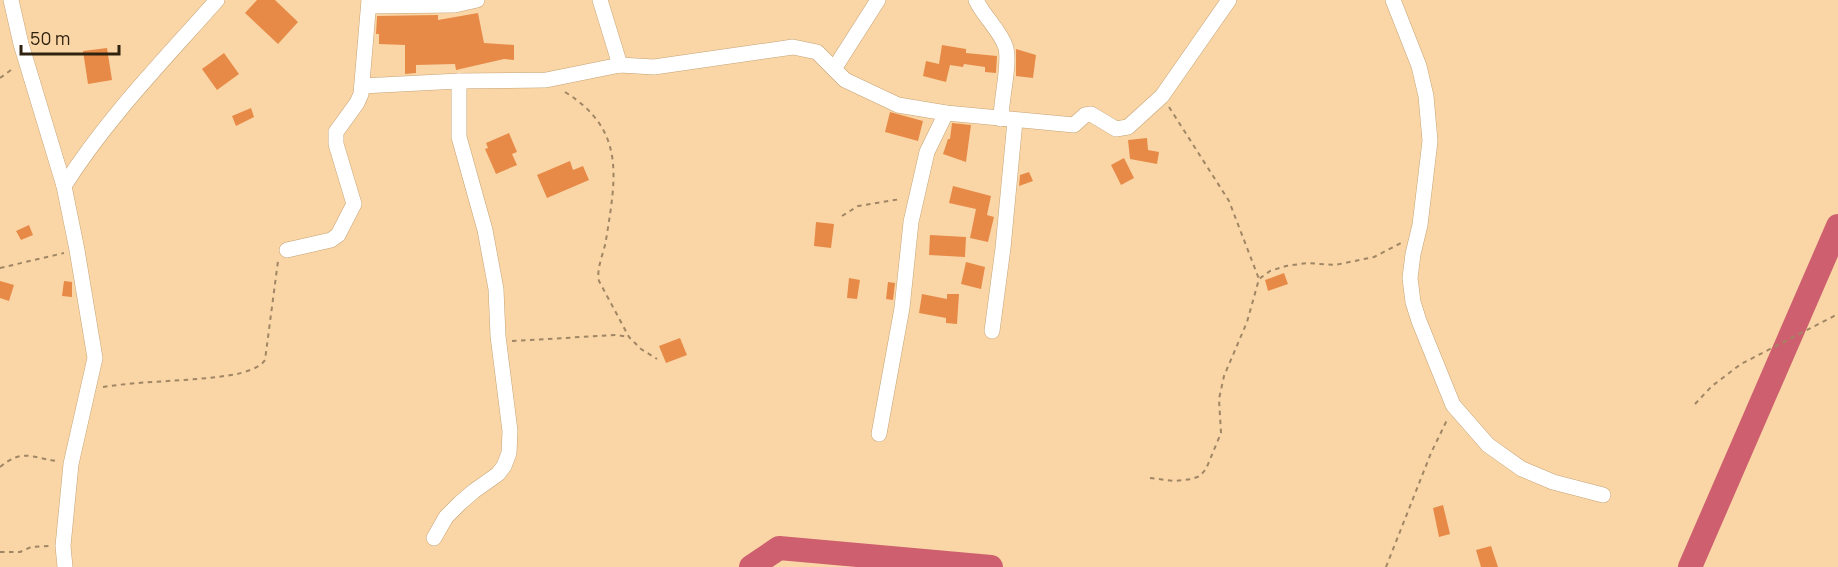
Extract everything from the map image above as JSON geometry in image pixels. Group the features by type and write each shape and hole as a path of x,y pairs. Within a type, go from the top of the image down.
{"street":[{"path":"11,0 21,44 64,186 95,358 71,464 63,546 65,567"},
{"path":"64,186 85,153 143,83 217,0"},
{"path":"286,250 332,240 342,229 354,200 336,144 336,132 357,104 362,86 369,3 455,5 477,0"},
{"path":"600,0 620,65"},
{"path":"834,69 878,0"},
{"path":"976,0 1005,46 1007,55 1001,103 1008,120 1003,248 992,331"},
{"path":"362,86 459,81 546,80 620,65 654,67 793,48 817,52 839,76 851,84 898,105 946,113 1075,125 1085,114 1091,114 1121,130 1128,127 1162,96 1229,0"},
{"path":"1393,0 1419,66 1426,96 1430,141 1420,225 1410,278 1413,302 1454,405 1488,445 1522,469 1553,482 1603,495"},
{"path":"434,538 446,517 460,503 474,490 498,474 509,453 510,431 498,336 496,289 485,230 459,137 459,81"},
{"path":"879,434 896,349 916,197 927,152 946,113"}],"path":[{"path":"546,80 589,110 600,123 611,146 614,165 612,186 606,242 598,278 629,337 641,349 657,358"},
{"path":"1150,478 1174,481 1192,479 1200,476 1206,469 1221,433 1219,399 1224,376 1247,322 1259,279 1228,201 1162,96"},
{"path":"842,216 858,206 916,197"},
{"path":"1259,279 1270,271 1286,266 1307,263 1335,265 1374,257 1404,240 1420,225"},
{"path":"0,268 77,250"},
{"path":"88,390 128,383 238,374 261,365 265,360 278,258 286,250"},
{"path":"1695,404 1727,374 1838,314"},
{"path":"498,336 515,341 616,335 629,337"},
{"path":"1386,567 1431,453 1454,405"},
{"path":"0,467 11,458 21,455 71,464"},
{"path":"0,552 20,552 31,547 63,546"}],"building":[{"path":"257,0 275,0 298,22 278,44 245,13"},
{"path":"478,13 484,43 514,45 514,60 504,59 456,70 455,64 416,65 416,73 405,74 405,45 379,44 379,34 376,34 377,16 438,15 438,20"},
{"path":"942,45 966,49 966,53 997,56 996,73 985,72 985,67 964,64 963,67 950,65 946,82 923,76 926,61 939,64"},
{"path":"107,48 112,80 88,84 83,51"},
{"path":"1016,49 1036,55 1033,78 1016,76"},
{"path":"224,53 239,74 217,90 202,69"},
{"path":"251,108 254,117 236,126 232,116"},
{"path":"890,112 923,121 918,141 885,132"},
{"path":"952,123 971,125 966,162 943,154 948,139 950,139"},
{"path":"509,133 517,152 512,154 517,165 496,174 485,149 488,148 486,143"},
{"path":"1147,138 1148,150 1159,152 1157,164 1130,159 1128,140"},
{"path":"1124,158 1134,178 1121,185 1111,165"},
{"path":"570,161 573,170 583,166 589,180 547,198 537,175"},
{"path":"1029,172 1033,181 1019,186 1020,175"},
{"path":"953,186 991,196 987,215 994,217 988,242 970,238 976,209 949,203"},
{"path":"816,222 834,224 831,248 814,246"},
{"path":"29,225 33,235 21,240 16,231"},
{"path":"930,235 966,237 965,257 929,255"},
{"path":"966,262 985,267 981,289 961,284"},
{"path":"1284,273 1288,284 1268,291 1265,280"},
{"path":"849,278 860,280 857,299 847,298"},
{"path":"0,281 14,285 9,301 0,298"},
{"path":"64,281 72,282 72,297 62,296"},
{"path":"888,282 895,283 893,300 886,299"},
{"path":"922,294 947,299 947,294 959,294 957,324 946,323 946,318 919,313"},
{"path":"680,338 687,355 666,363 659,346"},
{"path":"1443,505 1450,534 1439,537 1433,508"},
{"path":"1491,546 1498,567 1481,567 1476,550"}],"waterway":[{"path":"1690,567 1838,226"},
{"path":"751,567 779,548 991,567"}]}
